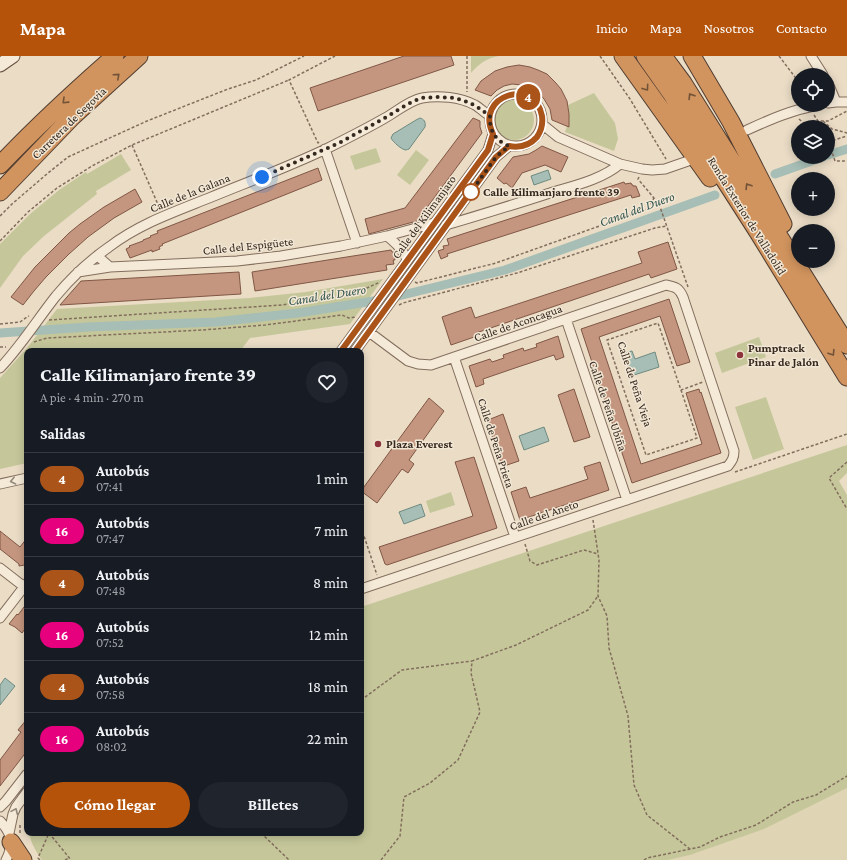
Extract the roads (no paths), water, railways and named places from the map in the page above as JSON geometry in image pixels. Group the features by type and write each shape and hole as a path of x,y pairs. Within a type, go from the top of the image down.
{"highway":[{"name":"Carretera de Segovia","path":"0,165 17,146 115,56"},
{"name":"Carretera de Segovia","path":"0,192 72,117 139,56"},
{"path":"623,56 803,308"},
{"name":"Ronda Exterior de Valladolid","path":"645,56 671,93 698,140 758,232 803,308 847,377"},
{"name":"Ronda Exterior de Valladolid","path":"663,56 683,83 847,345"},
{"path":"692,56 731,122 791,238"},
{"path":"0,151 17,146"},
{"path":"807,268 847,345"}],"street":[{"path":"0,65 13,56"},
{"path":"811,56 819,68"},
{"name":"Calle de la Galana","path":"476,106 494,105 508,95 516,94 526,96 533,100 539,108 542,124"},
{"name":"Calle de la Galana","path":"0,368 56,297 78,272 98,255 126,235 163,216 262,177 324,145 383,119 421,98 455,98 476,106 490,116"},
{"path":"835,102 847,102"},
{"path":"494,105 490,116 491,130 500,141 509,146 519,147 534,140 541,130 542,124 558,137 620,164 652,170 671,168 688,161"},
{"path":"747,130 774,117 791,112"},
{"name":"Calle del Kilimanjaro","path":"343,348 488,150 493,134"},
{"path":"538,135 558,137"},
{"path":"324,145 357,243"},
{"name":"Calle del Kilimanjaro","path":"357,348 496,157 509,146"},
{"path":"446,225 588,181 612,171 620,164"},
{"path":"462,204 467,212 474,217"},
{"name":"Calle del Espigüete","path":"78,272 110,267 236,261 281,256 357,243 434,223"},
{"path":"386,236 403,250 407,259"},
{"path":"98,255 110,267"},
{"name":"Calle de Aconcagua","path":"369,332 408,361 418,364 431,365 666,285 674,287 682,294 711,380 734,451 732,461"},
{"name":"Calle de Peña Ubiña","path":"566,319 627,500"},
{"name":"Calle de Peña Prieta","path":"454,357 518,536"},
{"name":"Calle del Aneto","path":"364,588 728,466 732,461"},
{"path":"0,484 24,479"},
{"path":"0,568 24,585"},
{"path":"0,618 24,588"},
{"path":"0,807 24,778"},
{"path":"12,849 13,814 24,796"},
{"path":"0,821 5,826 12,849"}],"waterway":[{"name":"Canal del Duero","path":"835,153 847,149"},
{"name":"Canal del Duero","path":"775,174 803,164"},
{"name":"Canal del Duero","path":"0,333 88,327 216,322 298,313 386,299 505,270 715,195"}],"place":[{"name":"Calle Kilimanjaro frente 39","path":"471,192"},
{"name":"Pumptrack Pinar de Jalón","path":"740,355"},
{"name":"Plaza Everest","path":"378,444"}]}
